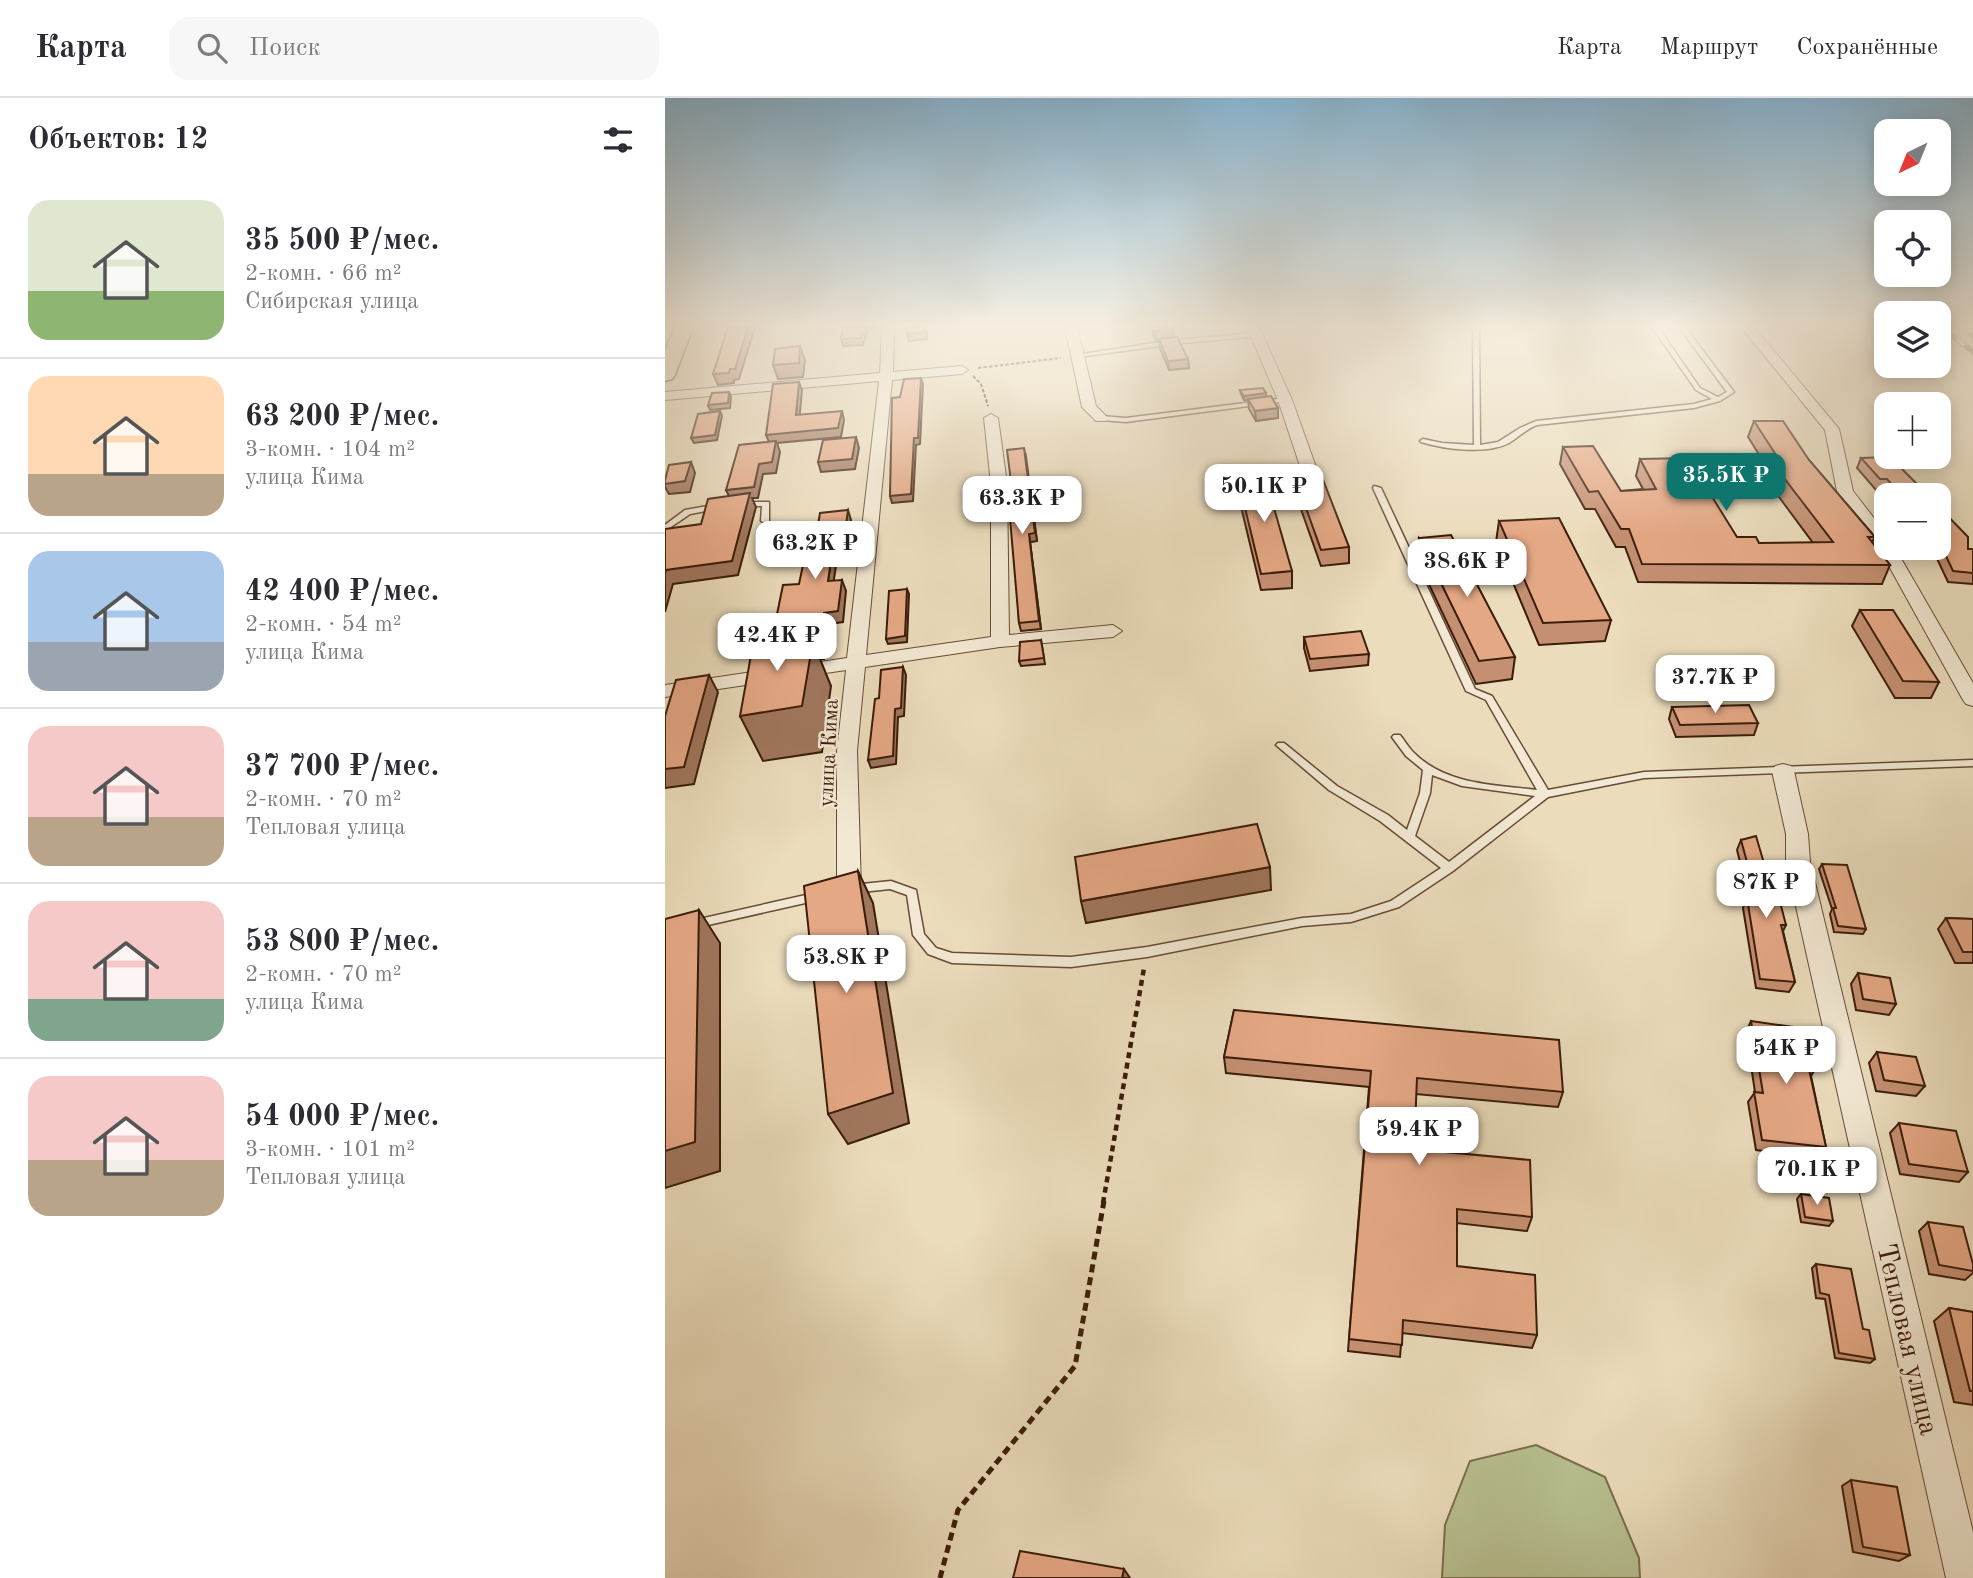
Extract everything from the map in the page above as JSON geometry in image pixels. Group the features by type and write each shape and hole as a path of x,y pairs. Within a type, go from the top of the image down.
{"street":[{"name":"улица Кима","path":"849,889 847,751 883,396"},
{"path":"1087,396 1089,407 1101,418"},
{"path":"1283,396 1313,481"},
{"path":"1805,396 1832,429 1845,491 1874,530"},
{"path":"991,418 999,484 1000,641"},
{"path":"1894,560 1973,700"},
{"path":"665,691 1000,641 1113,631"},
{"name":"Тепловая улица","path":"1783,771 1797,834 1798,862 1965,1578"}],"lane":[{"path":"1477,396 1477,446"},
{"path":"1711,396 1718,400"},
{"path":"1423,441 1440,446 1477,446 1506,442 1517,430 1536,423 1694,406 1724,396"},
{"path":"1101,418 1126,420 1285,400"},
{"path":"1377,488 1471,691 1489,698 1545,794"},
{"path":"665,528 693,510 757,502 768,506 765,521"},
{"path":"1397,737 1408,755 1428,770 1459,782 1545,794 1644,775 1973,763"},
{"path":"1281,746 1333,788 1410,836 1448,868"},
{"path":"1410,836 1425,793 1428,770"},
{"path":"678,928 849,889 891,885 912,893 919,934 932,951 953,958 1071,962 1147,952 1303,922 1351,918 1395,904 1448,868 1545,794"}],"path":[{"path":"985,396 991,418"},
{"path":"940,1578 958,1510 1075,1366 1147,952"}],"green space":[{"path":"1536,1445 1605,1477 1639,1558 1640,1578 1442,1578 1445,1525 1470,1461"}],"building":[{"path":"711,396 729,396 728,403 708,405"},
{"path":"771,396 798,396 796,415 842,411 838,428 766,435"},
{"path":"920,396 918,438 914,438 911,494 890,496 892,398"},
{"path":"1271,396 1278,408 1255,411 1248,399"},
{"path":"720,411 715,435 691,438 698,414"},
{"path":"1754,421 1783,421 1809,460 1874,536 1868,537 1874,545 1874,560 1886,560 1890,565 1642,564 1629,529 1621,529 1598,491 1589,492 1563,447 1593,446 1621,491 1656,489 1640,459 1688,458 1737,537 1756,537 1759,543 1833,542 1771,461 1780,461"},
{"path":"856,437 852,459 818,462 823,440"},
{"path":"776,441 772,462 759,464 754,487 726,490 739,445"},
{"path":"1024,448 1035,533 1029,534 1039,621 1019,623 1008,495 1008,490 1012,489 1007,450"},
{"path":"1861,458 1874,458 1874,469 1902,469 1916,483 1890,483 1887,479 1880,479"},
{"path":"691,462 685,481 665,484 669,465"},
{"path":"1264,473 1292,571 1261,574 1237,475"},
{"path":"1322,477 1349,547 1321,550 1296,480"},
{"path":"750,493 732,561 666,570 665,573 665,529 701,524 708,499"},
{"path":"848,510 843,547 833,548 828,581 842,580 838,611 824,613 819,648 815,648 810,636 805,637 803,631 783,634 786,618 776,619 783,585 799,584 809,537 816,536 820,513"},
{"path":"1559,518 1611,620 1543,623 1499,521"},
{"path":"1951,519 1968,537 1968,549 1973,549 1973,573 1953,571 1948,560 1951,560"},
{"path":"1451,535 1515,657 1479,661 1419,538"},
{"path":"907,589 905,636 886,639 889,591"},
{"path":"1860,610 1893,610 1939,682 1903,681"},
{"path":"803,631 802,637 810,636 809,642 813,641 802,706 740,716 753,644 759,643 760,637"},
{"path":"1361,631 1369,654 1310,659 1304,637"},
{"path":"1041,640 1044,658 1019,661 1020,642"},
{"path":"903,667 901,708 895,709 893,756 868,760 881,670"},
{"path":"709,675 684,767 665,769 665,716 676,680"},
{"path":"1749,705 1758,723 1680,725 1672,707"},
{"path":"1257,824 1270,867 1081,901 1075,857"},
{"path":"1756,836 1775,901 1780,902 1786,925 1781,925 1795,982 1760,979 1747,898 1757,899 1741,840"},
{"path":"1822,864 1847,865 1866,929 1838,926 1833,908 1836,908"},
{"path":"858,871 893,1093 828,1114 804,886"},
{"path":"699,910 695,1142 665,1151 665,919"},
{"path":"1946,918 1973,919 1973,952 1963,952"},
{"path":"1858,973 1890,978 1896,1004 1863,999"},
{"path":"1234,1010 1559,1040 1563,1092 1417,1078 1414,1149 1530,1160 1532,1217 1457,1209 1457,1266 1535,1275 1537,1335 1403,1320 1402,1345 1349,1339 1371,1071 1224,1057"},
{"path":"1751,1021 1807,1029 1815,1069 1809,1069 1826,1147 1762,1140 1754,1092 1763,1093"},
{"path":"1877,1052 1916,1057 1925,1086 1884,1080"},
{"path":"1899,1123 1956,1131 1968,1172 1909,1164"},
{"path":"1801,1194 1829,1198 1833,1221 1805,1217"},
{"path":"1928,1222 1963,1227 1973,1271 1939,1265"},
{"path":"1816,1264 1851,1269 1863,1329 1869,1330 1875,1359 1839,1353 1829,1295 1820,1293"},
{"path":"1949,1308 1973,1312 1973,1391 1970,1391"},
{"path":"1851,1480 1897,1487 1910,1555 1863,1547"},
{"path":"1020,1551 1124,1569 1122,1578 1013,1578"}]}
